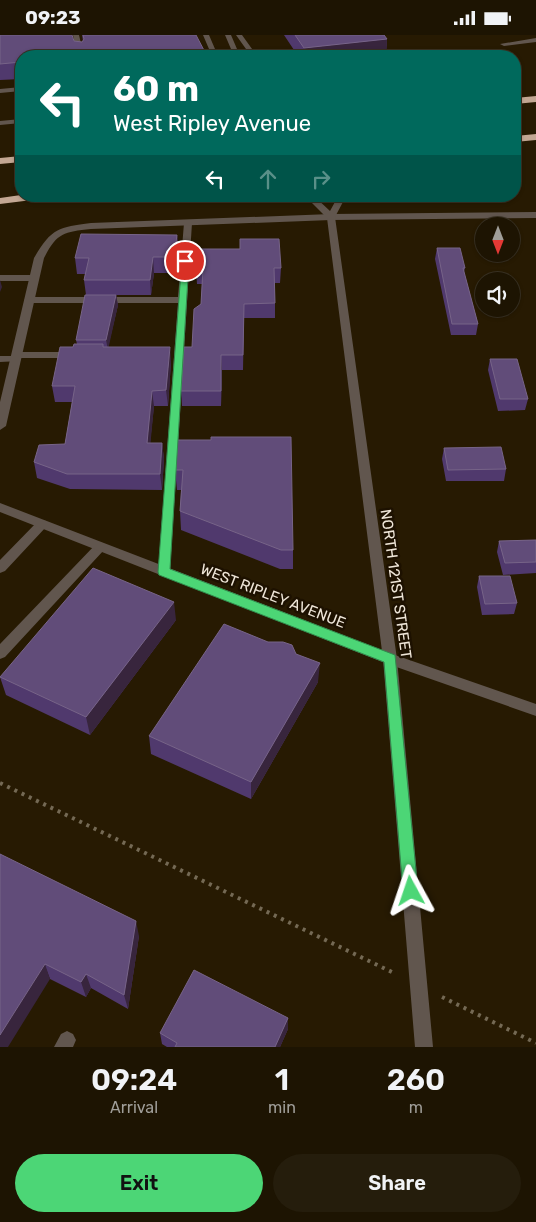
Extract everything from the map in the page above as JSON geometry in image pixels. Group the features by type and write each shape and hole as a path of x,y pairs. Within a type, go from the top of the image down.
{"highway":[{"path":"521,100 536,99"},
{"path":"521,138 536,137"},
{"path":"0,161 15,160"},
{"path":"0,201 15,199"}],"street":[{"path":"76,35 80,50"},
{"path":"206,35 213,50"},
{"path":"228,35 234,50"},
{"path":"239,35 250,50"},
{"path":"504,44 536,41"},
{"path":"0,91 15,90"},
{"path":"0,123 15,122"},
{"path":"315,202 331,217"},
{"path":"331,217 339,202"},
{"path":"0,425 39,258 49,240 56,234 73,228 331,217 536,215"},
{"name":"NORTH 121ST STREET","path":"331,217 390,659 424,1047"},
{"path":"164,572 174,355 182,300 188,223"},
{"path":"0,278 34,278"},
{"path":"29,300 182,300"},
{"path":"0,359 83,355"},
{"name":"WEST RIPLEY AVENUE","path":"0,507 390,659 536,710"},
{"path":"0,567 42,524"},
{"path":"0,653 100,547"}],"path":[{"path":"0,783 371,962"},
{"path":"467,1009 536,1043"}],"building":[{"path":"0,35 72,35 74,41 82,42 84,39 83,35 196,35 204,50 15,50 15,63 0,64"},
{"path":"295,35 384,35 387,39 304,48"},
{"path":"81,234 177,235 174,257 153,257 150,280 84,280 89,258 75,258"},
{"path":"240,239 279,239 281,268 274,268 275,303 244,304 243,355 221,355 221,391 181,391 184,347 192,347 194,309 201,304 203,269 196,269 197,249 240,249"},
{"path":"437,248 460,248 465,268 463,268 478,324 452,324"},
{"path":"85,295 116,295 106,340 76,340"},
{"path":"74,344 103,344 103,347 170,347 166,390 152,391 147,443 162,443 160,474 67,474 34,462 39,445 65,444 75,386 52,386 60,347 73,347"},
{"path":"490,359 517,359 528,399 500,399"},
{"path":"211,437 291,437 293,550 281,550 180,511 183,470 175,470 177,440 211,440"},
{"path":"501,447 506,469 448,470 444,448"},
{"path":"536,540 536,562 505,563 499,541"},
{"path":"93,568 174,602 86,717 0,677"},
{"path":"479,576 510,576 517,603 485,604"},
{"path":"224,624 268,642 283,642 292,645 296,654 320,663 251,782 149,736"},
{"path":"0,854 136,921 124,995 86,974 81,982 45,964 0,1035"},
{"path":"194,970 288,1018 275,1047 175,1047 177,1043 160,1033"}],"route":[{"path":"185,261 164,572 390,659 411,891"}]}
